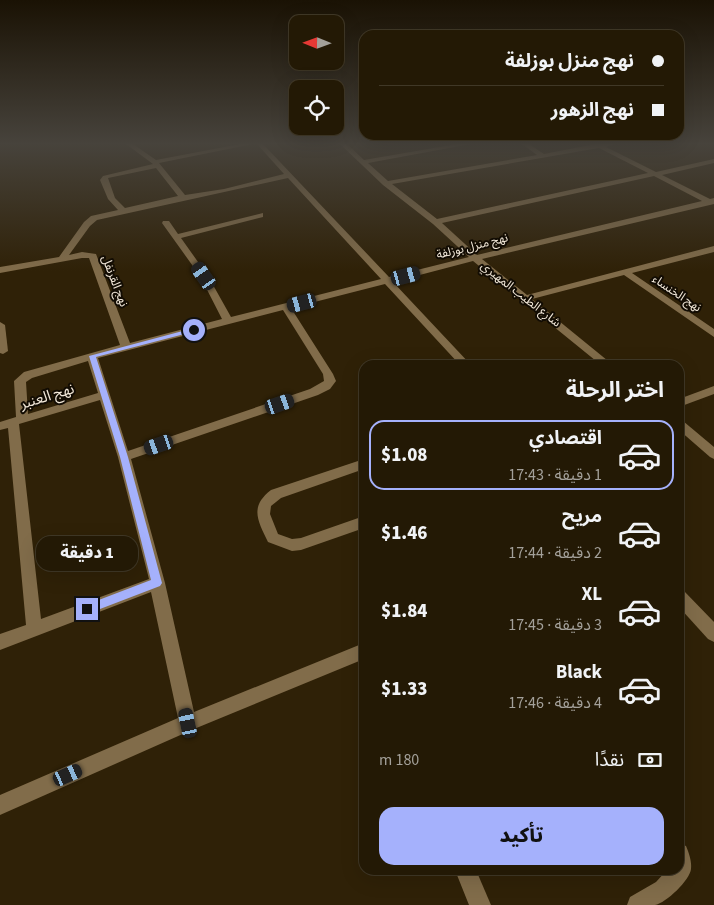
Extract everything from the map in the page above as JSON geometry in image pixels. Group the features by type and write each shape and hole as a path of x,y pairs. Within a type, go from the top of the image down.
{"street":[{"path":"107,186 112,199 122,210"},
{"path":"175,186 183,197"},
{"path":"62,258 90,221 122,210 244,186"},
{"path":"301,186 461,360"},
{"name":"شارع الطيب المهيري","path":"390,186 436,222 475,258 602,360"},
{"path":"436,222 599,186"},
{"path":"680,186 712,202"},
{"name":"نهج منزل بوزلفة","path":"12,423 20,381 23,378 92,356 475,258 712,202"},
{"path":"176,237 260,215"},
{"path":"166,222 204,276 228,321"},
{"path":"527,298 712,251"},
{"name":"نهج القرنفل","path":"0,270 82,254 93,256 126,347"},
{"name":"نهج الخنساء","path":"626,273 714,334"},
{"path":"124,457 314,392 326,386 330,381 328,374 286,307"},
{"path":"0,324 3,351"},
{"path":"92,356 124,457 157,583 188,723"},
{"path":"684,400 714,390"},
{"name":"نهج العنبر","path":"12,423 103,395"},
{"path":"12,423 34,629"},
{"path":"684,428 714,454"},
{"path":"359,466 276,494 269,498 264,506 263,514 273,538 292,545 301,544 359,524"},
{"path":"0,642 157,583"},
{"path":"684,601 714,634"},
{"path":"0,805 188,723 359,653"},
{"path":"467,875 480,905"},
{"path":"638,905 664,889 677,875"}],"route":[{"path":"87,609 157,583 124,457 92,356 194,330"}]}
